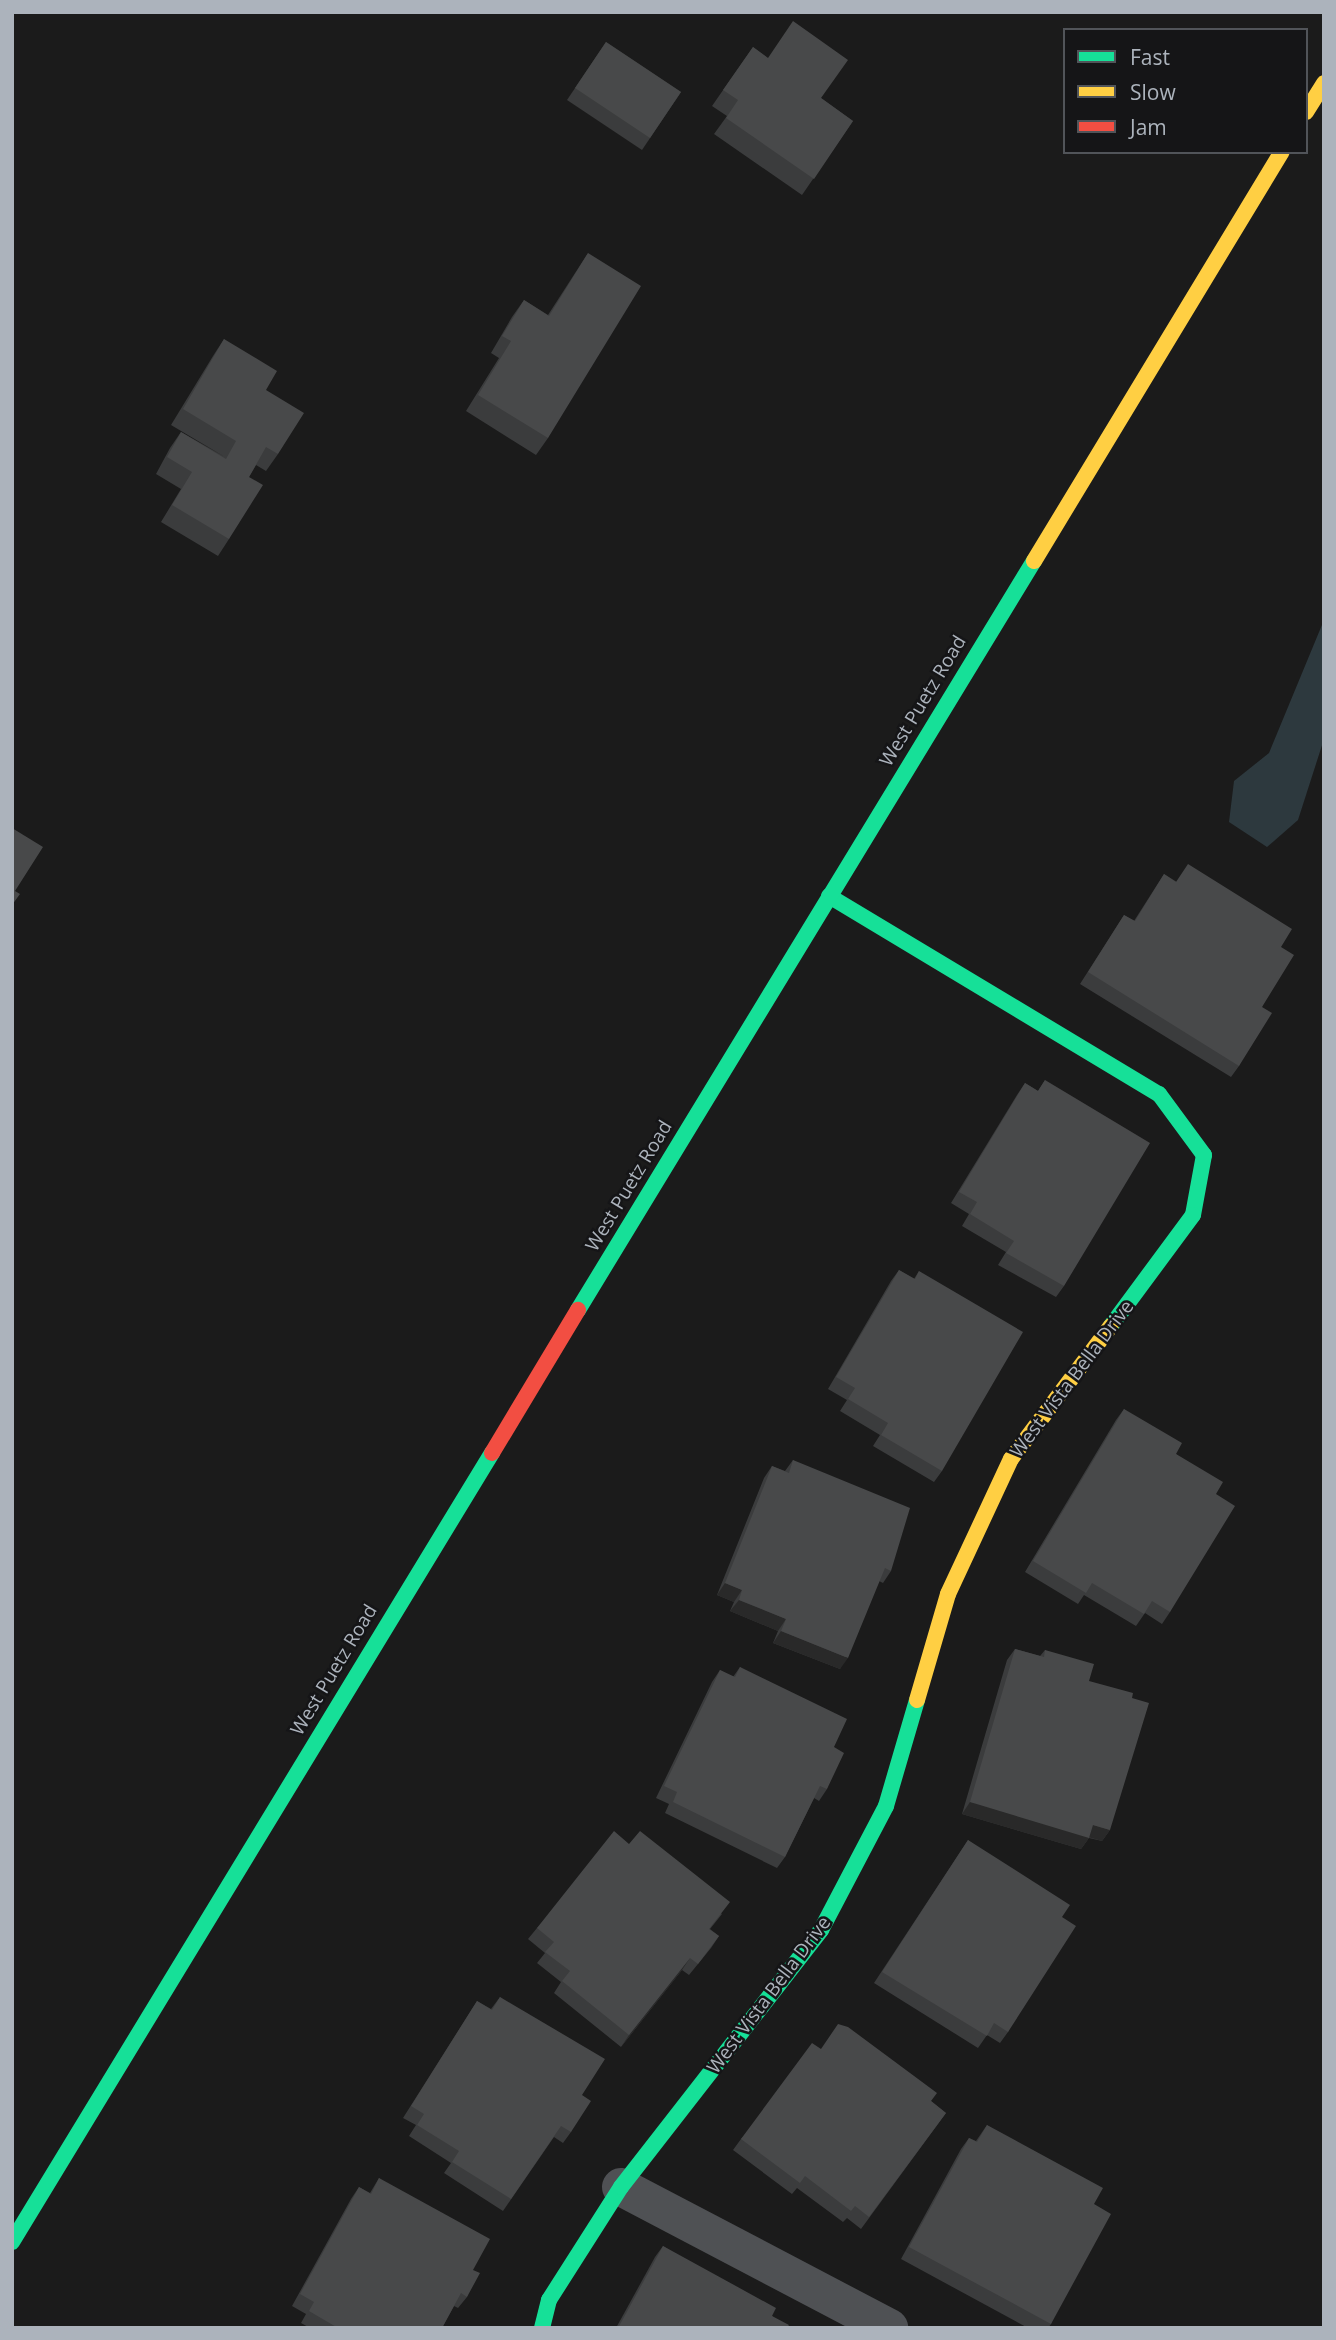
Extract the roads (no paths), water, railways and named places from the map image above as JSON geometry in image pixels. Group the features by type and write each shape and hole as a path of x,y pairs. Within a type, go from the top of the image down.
{"street":[{"path":"1308,109 1324,83"},
{"name":"West Puetz Road","path":"12,2242 1281,154"},
{"name":"West Vista Bella Drive","path":"542,2328 549,2300 621,2187 821,1930 886,1806 948,1594 1011,1459 1193,1215 1204,1155 1159,1094 829,896"},
{"path":"621,2187 889,2328"}]}
